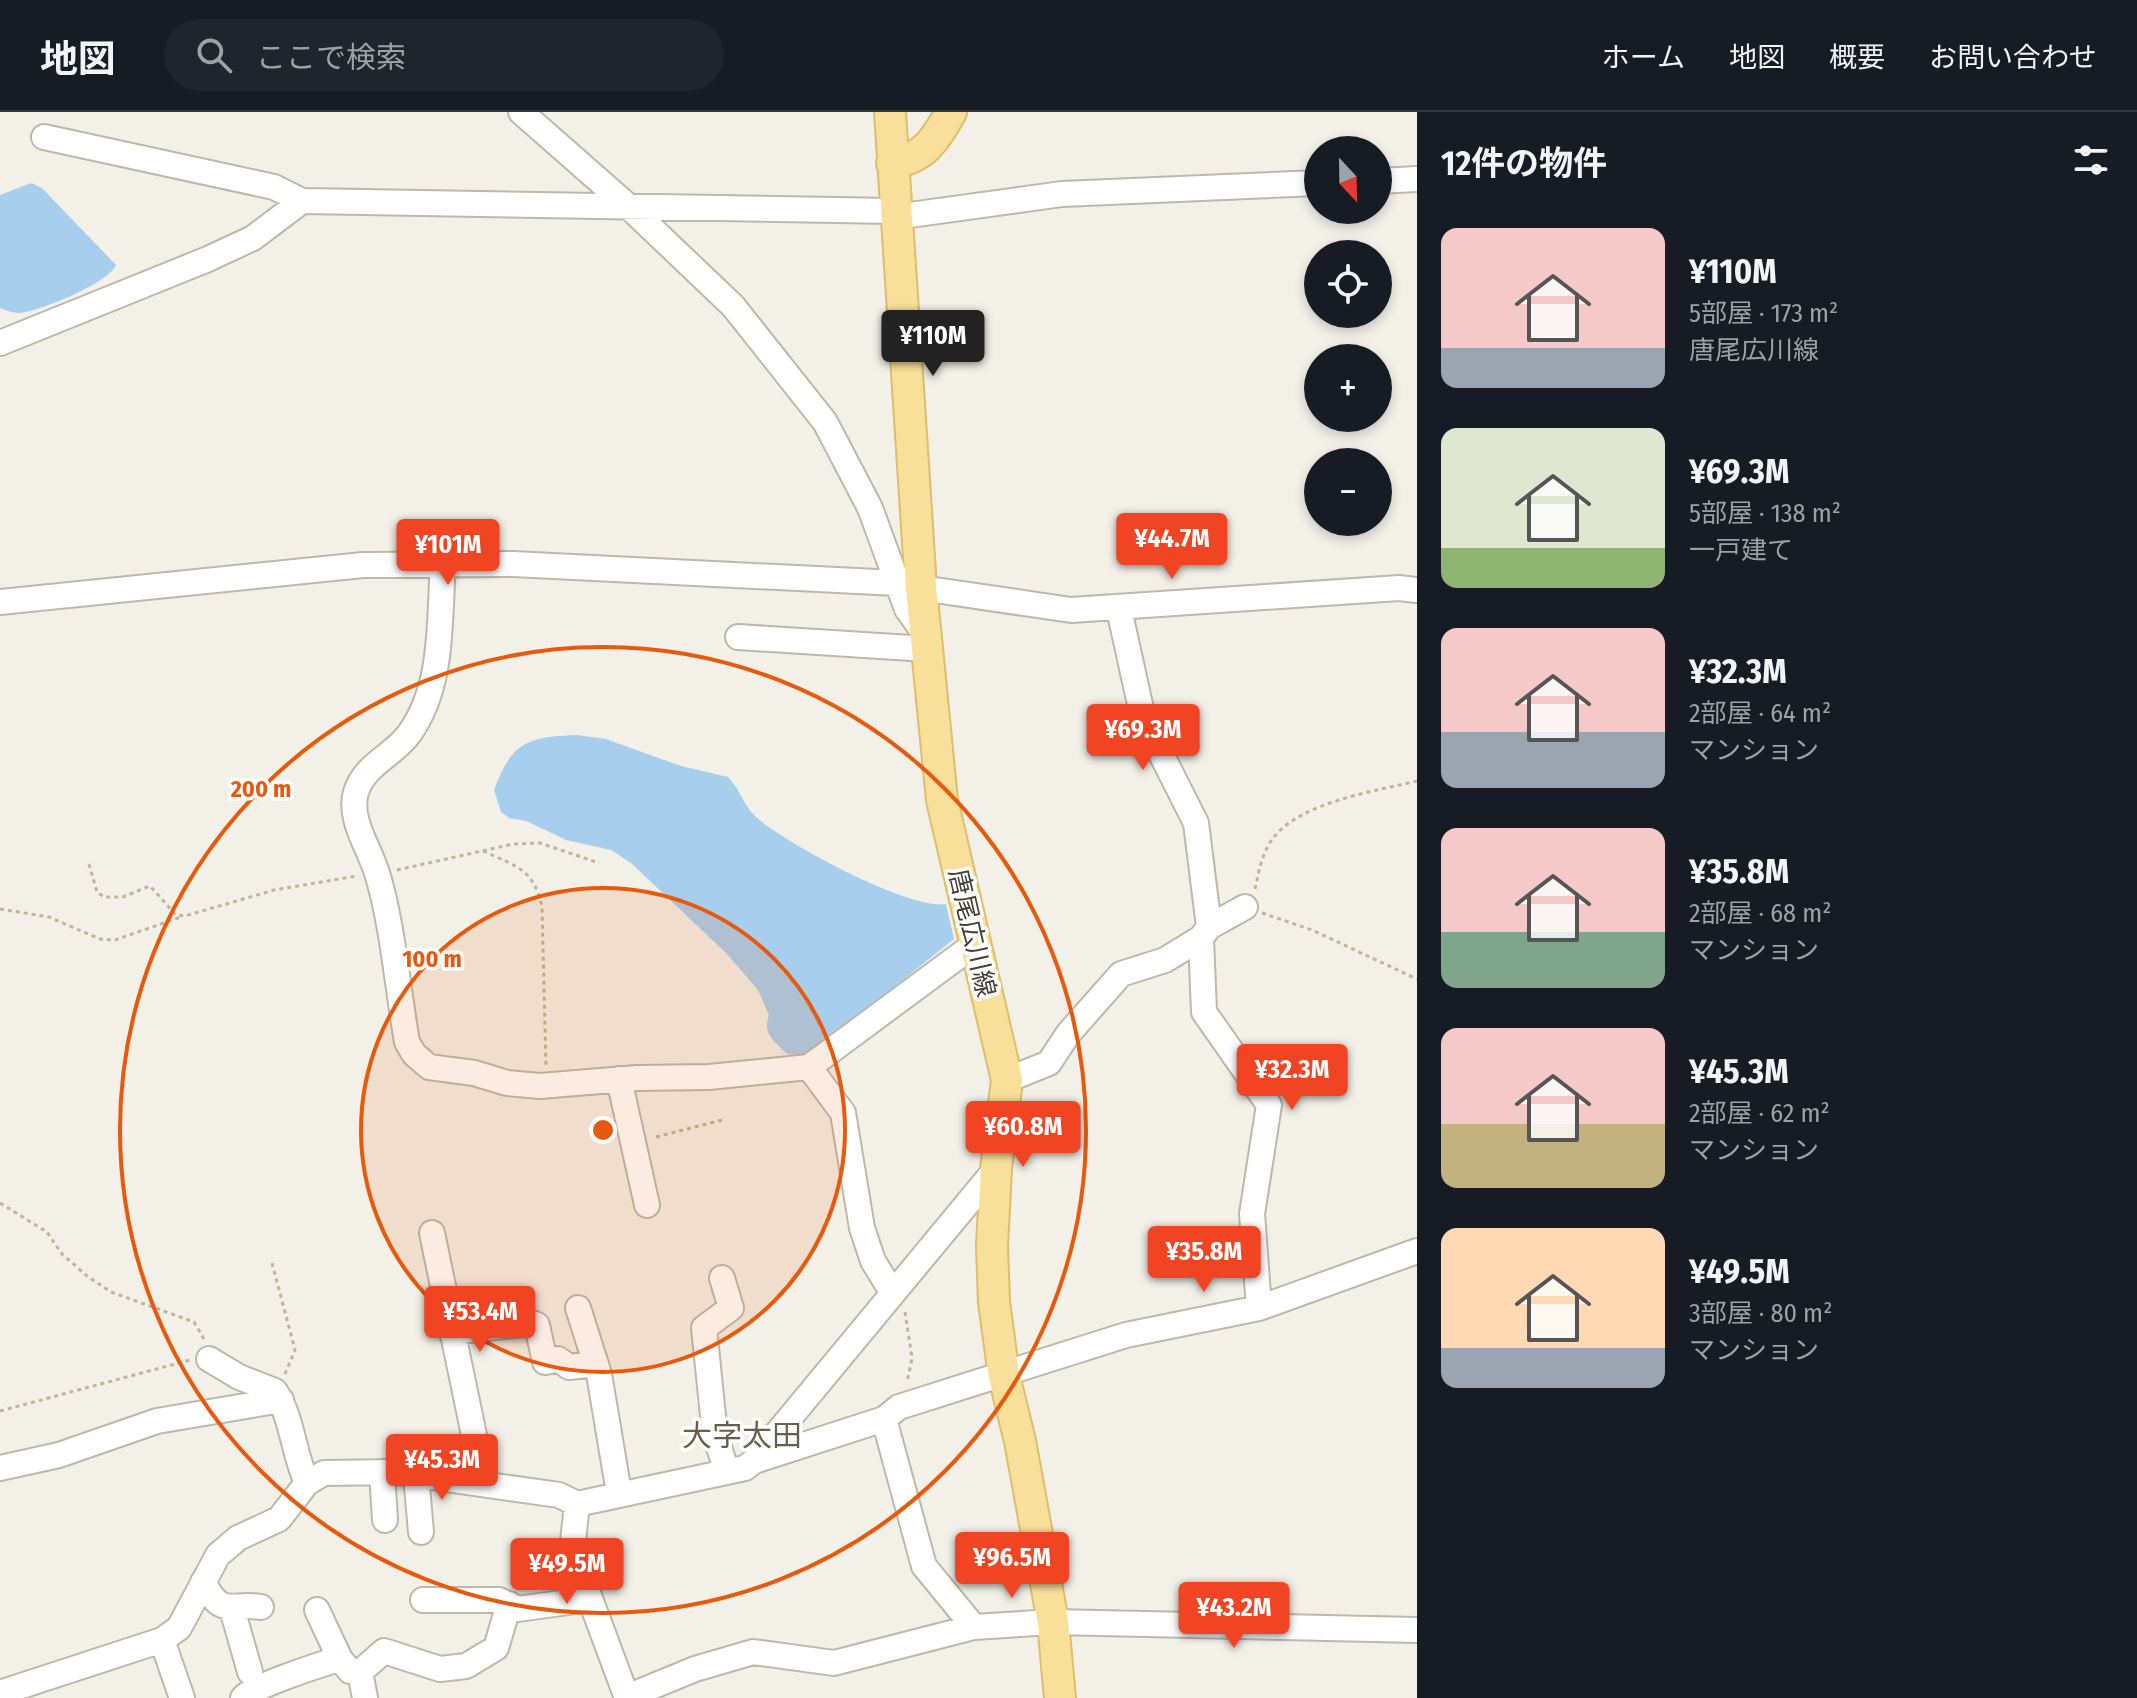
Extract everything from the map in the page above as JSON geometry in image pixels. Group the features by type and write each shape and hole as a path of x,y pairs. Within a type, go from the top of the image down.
{"main road":[{"name":"唐尾広川線","path":"890,112 909,585 926,641 942,800 1007,1080 996,1169 992,1246 1004,1376 1020,1441 1053,1622 1060,1698"},
{"path":"892,163 912,160 928,150 951,112"}],"street":[{"path":"521,112 628,206 733,306 825,422 909,585"},
{"path":"44,137 274,187 302,201 894,214 1062,194 1304,184"},
{"path":"1392,180 1417,179"},
{"path":"0,343 219,254 253,238 302,201"},
{"path":"443,563 436,669 426,710 406,738 364,773 355,794 355,816 378,874 407,1042 414,1054 429,1067 474,1073 507,1083 549,1085 619,1079 709,1077 809,1067 975,944"},
{"path":"0,602 363,565 443,563 909,585 1071,610 1399,588 1417,590"},
{"path":"1119,609 1143,718 1196,823 1205,933 1204,1012 1269,1105 1252,1214 1259,1308"},
{"path":"738,637 926,641"},
{"path":"1007,1080 1049,1063 1068,1034 1121,974 1165,960 1245,907"},
{"path":"809,1067 843,1113 862,1228 873,1261 895,1288"},
{"path":"619,1079 644,1139 647,1205"},
{"path":"0,1693 162,1640 179,1628 218,1555 238,1538 279,1519 307,1483 324,1473 382,1472 484,1483 559,1495 577,1504 745,1468 996,1169"},
{"path":"432,1233 484,1483"},
{"path":"754,1461 1126,1335 1259,1308 1417,1251"},
{"path":"722,1278 731,1308 704,1328 715,1435 727,1472"},
{"path":"578,1308 595,1364 619,1493"},
{"path":"451,1332 532,1323 537,1325 545,1362 558,1359 569,1367 595,1364"},
{"path":"209,1359 279,1398 307,1483"},
{"path":"0,1468 59,1455 157,1421 279,1398"},
{"path":"891,1413 924,1566 974,1627"},
{"path":"382,1472 385,1520"},
{"path":"416,1475 421,1532"},
{"path":"577,1504 572,1550 621,1696 753,1652 834,1663 974,1627 1053,1622 1417,1630"},
{"path":"203,1582 218,1605 232,1609 261,1607"},
{"path":"423,1600 463,1597 499,1600 518,1609 590,1599"},
{"path":"237,1694 265,1683 278,1683 350,1665 384,1651 440,1669 466,1666 484,1658 496,1648 509,1604"},
{"path":"232,1609 250,1672"},
{"path":"317,1610 350,1665 365,1698"},
{"path":"162,1640 182,1698"}],"path":[{"path":"1417,781 1348,797 1286,824 1263,855 1255,889 1245,907 1312,930 1417,979"},
{"path":"0,909 49,917 100,939 126,937 274,890 378,874 513,844 540,843 599,863"},
{"path":"483,851 529,874 538,890 545,987 543,1051 549,1085"},
{"path":"89,864 97,892 104,897 123,897 150,886 176,915 185,916"},
{"path":"644,1139 722,1120"},
{"path":"0,1203 47,1232 62,1254 111,1292 194,1322 203,1335 209,1359 136,1373 0,1411"},
{"path":"272,1263 295,1350 279,1398"},
{"path":"891,1413 912,1358 895,1288"}],"water":[{"path":"31,183 42,188 116,265 101,280 87,288 41,308 16,313 0,308 0,195"},
{"path":"577,735 606,739 681,766 728,777 756,817 819,858 905,897 946,904 954,939 822,1045 807,1055 787,1054 768,1032 769,1015 758,990 726,953 631,863 611,850 566,840 501,812 494,790 507,761 515,752 533,741"}],"district":[{"name":"大字太田","path":"742,1436"}]}
